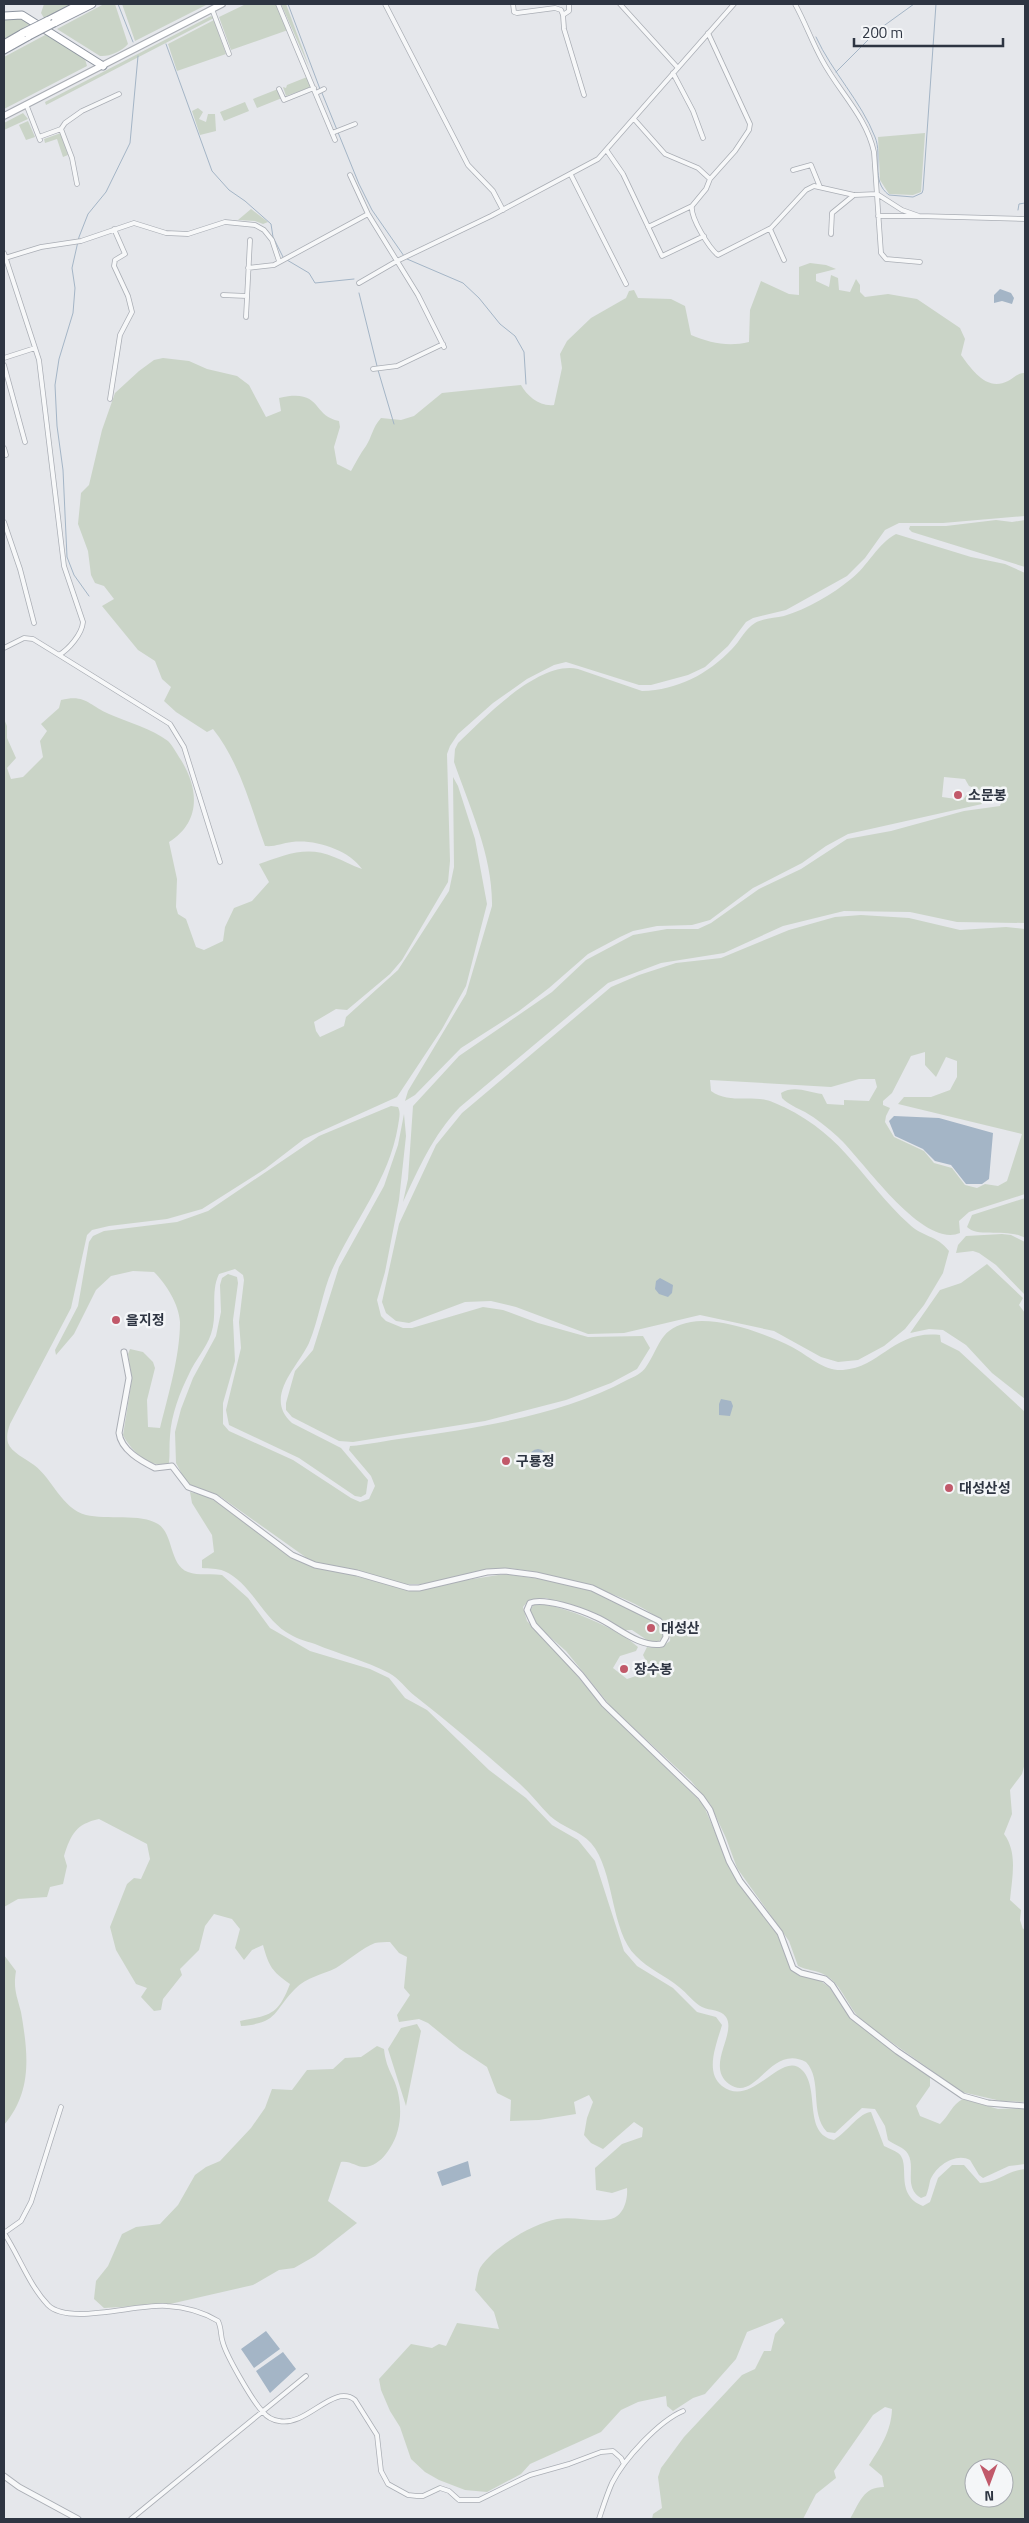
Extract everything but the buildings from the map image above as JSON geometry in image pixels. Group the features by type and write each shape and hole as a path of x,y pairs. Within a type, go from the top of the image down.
{"highway":[{"path":"51,22 80,4"},
{"path":"4,44 92,4"},
{"path":"4,16 22,15 103,66"},
{"path":"4,50 26,35"}],"main road":[{"path":"4,116 222,4"}],"street":[{"path":"278,4 319,90 335,140"},
{"path":"385,4 468,165 493,192 502,210"},
{"path":"513,4 514,12 517,13 555,8 560,10 563,15 564,29 584,95"},
{"path":"563,15 569,10 569,4"},
{"path":"620,4 678,68"},
{"path":"359,283 405,256 502,210 598,159 734,4"},
{"path":"795,4 823,61 858,113 870,136 883,257 898,262 920,262"},
{"path":"212,9 229,54"},
{"path":"648,227 692,206 706,189 710,179 735,151 749,130 750,124 708,33"},
{"path":"673,73 693,111 703,138"},
{"path":"279,89 284,100 319,90"},
{"path":"26,104 40,138 61,129 65,123 82,111 119,94"},
{"path":"634,119 665,154 698,168 710,179"},
{"path":"333,132 355,124"},
{"path":"61,129 72,158 77,184"},
{"path":"607,150 623,174 662,256 704,236"},
{"path":"793,170 811,165 820,187"},
{"path":"350,175 368,214 397,261 443,345 392,368 373,369"},
{"path":"571,175 626,284"},
{"path":"692,206 692,212 704,236 713,251 720,255 770,229 806,190 820,187 854,195 877,194 902,210 919,216"},
{"path":"832,234 832,213 854,195"},
{"path":"248,268 269,267 368,214"},
{"path":"878,216 1025,219"},
{"path":"6,258 40,247 79,241 134,223 166,233 188,234 225,222 255,225 264,230 272,240 279,261"},
{"path":"110,399 120,335 132,312 128,296 114,266 115,260 124,254 114,229"},
{"path":"770,229 784,260"},
{"path":"246,317 250,240"},
{"path":"4,252 35,348 44,388 64,566 83,622 77,636 59,655"},
{"path":"223,295 247,296"},
{"path":"4,358 35,348"},
{"path":"4,365 25,442"},
{"path":"4,448 6,455"},
{"path":"4,522 20,569 34,623"},
{"path":"4,648 24,638 33,640 170,724 184,747 220,862"},
{"path":"124,1352 129,1378 119,1433 121,1441 129,1451 156,1468 172,1466 188,1488 215,1497 292,1554 315,1565 358,1573 409,1588 419,1588 487,1572 505,1571 536,1575 592,1588 659,1621 666,1628 666,1636 662,1644 653,1646 597,1617 550,1602 534,1601 530,1603 527,1610 534,1625 581,1675 604,1704 701,1797 710,1810 729,1861 740,1881 780,1933 793,1968 801,1973 825,1979 832,1986 852,2016 897,2051 962,2096 988,2103 1025,2106"},
{"path":"61,2107 31,2202 21,2221 4,2233 35,2286 48,2305 57,2312 78,2314 166,2306 192,2310 218,2321 222,2329 224,2346 262,2412 270,2418 281,2422 293,2420 307,2415 337,2395 349,2395 355,2400 377,2435 382,2476 388,2484 397,2490 417,2496 423,2496 440,2488 459,2500 479,2500 530,2475 608,2451 617,2454 624,2464"},
{"path":"131,2519 306,2376"},
{"path":"599,2519 612,2483 624,2464 673,2415 683,2411"},
{"path":"4,2476 19,2488 78,2519"}],"shaded area":[{"path":"44,4 71,4 44,18 41,13"},
{"path":"104,4 115,4 128,44 119,51 107,56 100,56 57,29"},
{"path":"122,4 208,4 135,41"},
{"path":"246,4 277,4 288,30 231,50 219,17"},
{"path":"281,4 286,4 310,69"},
{"path":"211,16 214,18 46,105 45,102"},
{"path":"13,17 27,21 29,25 4,39 4,19"},
{"path":"214,20 226,54 177,71 168,44"},
{"path":"47,34 85,59 87,66 4,109 4,57"},
{"path":"307,77 311,87 286,96 283,87 286,88 287,85"},
{"path":"278,89 282,98 257,108 253,99"},
{"path":"245,102 249,111 224,121 220,112"},
{"path":"198,108 203,112 199,119 206,122 208,114 215,114 216,131 200,135 192,111"},
{"path":"23,113 28,119 4,130 4,123"},
{"path":"28,121 35,137 26,140 19,125"},
{"path":"61,133 68,155 63,157 57,139 45,143 44,139"},
{"path":"925,133 921,192 913,195 889,194 880,180 878,137"},
{"path":"251,209 268,222 263,224 255,221 238,220"},
{"path":"810,263 826,265 836,269 816,274 816,281 829,287 831,275 838,278 839,290 850,292 856,279 860,285 860,292 865,297 888,294 917,299 960,328 965,339 961,355 975,373 987,382 1000,384 1019,374 1025,373 1025,516 943,523 899,523 885,530 865,558 847,576 786,610 753,618 746,622 728,646 705,667 688,675 651,685 639,685 566,662 554,665 527,679 493,703 458,734 447,754 450,861 448,882 402,960 390,974 347,1010 336,1009 314,1022 320,1037 344,1026 346,1017 398,970 449,891 454,867 453,777 458,786 475,839 487,904 466,986 442,1029 397,1097 304,1139 265,1169 202,1209 167,1219 92,1230 87,1235 71,1308 10,1424 7,1440 12,1449 41,1471 64,1500 77,1511 86,1515 142,1519 158,1524 167,1535 174,1556 182,1568 192,1573 222,1575 248,1598 270,1628 310,1651 370,1669 389,1678 405,1698 427,1710 489,1770 526,1798 552,1825 578,1840 595,1861 624,1951 637,1966 673,1988 697,2012 716,2017 722,2025 713,2057 713,2065 717,2080 722,2086 734,2091 745,2090 786,2067 795,2066 803,2071 808,2079 815,2121 818,2129 824,2136 834,2140 862,2115 871,2112 884,2146 898,2153 902,2158 908,2194 914,2201 923,2206 930,2202 938,2178 952,2165 964,2165 980,2183 992,2181 1012,2172 1025,2169 1025,2519 850,2519 867,2493 884,2487 882,2476 869,2465 890,2425 892,2409 885,2407 873,2415 834,2471 836,2478 816,2494 803,2519 652,2519 653,2514 662,2508 658,2477 661,2468 684,2437 742,2375 755,2369 764,2351 771,2351 775,2334 785,2323 782,2318 747,2332 736,2359 705,2394 693,2398 673,2411 667,2406 666,2396 638,2402 621,2410 601,2432 530,2464 521,2474 487,2492 465,2490 439,2480 425,2472 411,2459 400,2427 390,2411 381,2390 379,2379 411,2344 432,2348 439,2344 446,2346 457,2323 499,2329 494,2312 475,2290 480,2268 504,2244 537,2225 557,2219 605,2220 619,2214 626,2202 627,2188 612,2193 596,2190 595,2168 622,2144 642,2137 643,2128 634,2122 603,2149 591,2143 584,2135 587,2118 593,2102 589,2095 574,2102 576,2114 539,2120 510,2121 511,2100 497,2093 487,2067 460,2049 428,2023 419,2019 399,2022 397,2015 410,1995 404,1988 407,1957 399,1953 390,1942 370,1945 336,1968 299,1985 269,2019 241,2026 240,2021 266,2015 277,2008 290,1984 272,1968 263,1945 252,1950 244,1960 235,1948 240,1929 232,1919 214,1914 205,1926 199,1950 180,1969 182,1975 163,1999 161,2010 154,2011 141,1997 147,1988 136,1984 116,1950 110,1927 127,1884 134,1878 141,1879 150,1859 147,1844 99,1819 80,1827 72,1836 64,1856 67,1866 63,1884 50,1887 47,1897 18,1899 4,1907 4,719 7,726 7,738 16,758 7,768 11,779 23,777 43,757 40,741 47,731 41,724 59,708 61,700 82,699 102,711 155,733 170,743 187,771 194,793 192,815 187,825 169,842 177,879 176,907 178,914 186,919 196,947 204,950 223,941 225,927 234,908 252,901 269,882 259,864 296,853 315,852 324,853 362,869 349,856 321,844 288,842 265,846 244,785 222,742 213,729 207,732 176,712 164,701 171,687 162,679 155,661 138,650 102,606 114,599 104,586 95,583 91,575 88,551 78,524 81,493 89,485 102,430 115,393 154,360 163,358 189,361 207,369 237,376 249,385 266,417 281,411 279,398 303,397 310,400 330,418 339,421 340,427 334,447 337,464 351,471 381,418 401,420 414,416 442,393 521,385 534,400 554,405 562,368 560,354 567,341 591,318 626,298 629,291 634,290 638,298 671,299 685,306 691,335 719,343 734,344 749,342 750,310 761,281 789,294 799,295 799,267"},
{"path":"996,520 1012,522 1025,520 1025,567 912,532 909,529 910,526 946,526"},
{"path":"896,534 971,557 1005,564 1025,573 1025,923 957,922 910,912 844,911 783,926 724,953 661,963 608,983 460,1107 434,1140 403,1202 408,1179 413,1106 459,1056 552,992 586,960 633,935 667,929 698,929 711,923 759,889 801,869 847,839 891,831 964,811 1000,806 1003,798 969,786 965,779 944,777 942,797 963,800 967,794 981,800 982,804 848,834 826,846 802,863 753,888 710,920 692,925 657,926 633,931 620,937 588,954 519,1011 461,1048 415,1095 405,1101 408,1091 466,994 492,906 489,869 485,851 454,762 455,749 458,743 513,693 546,673 563,669 578,669 642,691 668,688 691,679 723,658 735,646 748,628 755,623 793,613 811,605 844,585 857,574 883,543"},
{"path":"861,915 909,918 960,930 1006,927 1025,929 1025,1194 969,1212 959,1221 960,1233 945,1234 928,1228 911,1216 894,1200 838,1137 814,1118 784,1100 781,1093 796,1089 822,1094 827,1104 844,1105 844,1100 869,1101 877,1087 875,1079 859,1079 831,1087 710,1080 711,1091 717,1095 768,1101 784,1107 805,1119 838,1146 909,1224 940,1242 949,1251 943,1273 924,1305 905,1329 884,1346 858,1360 838,1362 821,1357 774,1331 700,1315 624,1333 588,1334 516,1307 491,1301 465,1302 409,1323 396,1321 386,1313 382,1302 399,1224 436,1145 462,1113 611,987 639,975 676,963 721,958 789,930 835,917","holes":["925,1052 925,1065 936,1077 946,1057 957,1061 957,1077 950,1090 931,1097 904,1097 898,1104 1022,1134 1007,1181 998,1186 985,1184 977,1188 965,1185 952,1168 934,1163 924,1151 894,1137 885,1122 890,1108 883,1105 883,1101 892,1093 911,1056"]},
{"path":"391,1106 398,1107 400,1116 387,1164 332,1270 309,1343 286,1382 281,1403 284,1413 292,1423 341,1448 368,1480 366,1494 361,1497 355,1496 299,1458 229,1425 226,1410 241,1348 239,1322 244,1280 243,1275 235,1269 219,1274 216,1281 214,1319 211,1334 182,1388 172,1420 169,1463 155,1464 142,1458 123,1435 132,1379 128,1354 130,1349 143,1352 153,1362 155,1368 147,1400 148,1427 160,1428 176,1362 179,1315 171,1295 154,1272 133,1271 111,1276 96,1290 74,1334 56,1355 55,1350 78,1306 89,1242 93,1236 104,1231 177,1222 208,1211 319,1136"},
{"path":"404,1114 406,1136 399,1200 385,1272 377,1300 381,1316 386,1321 403,1328 412,1328 483,1307 503,1310 538,1323 588,1337 643,1336 650,1348 637,1369 611,1383 566,1400 485,1421 353,1442 339,1441 292,1417 286,1410 286,1403 295,1371 313,1350 339,1267 384,1186 398,1145"},
{"path":"1025,1198 1025,1238 1018,1235 978,1232 967,1227 972,1215"},
{"path":"1011,1235 1025,1242 1025,1295 996,1265 979,1253 973,1251 956,1253 958,1245 966,1236"},
{"path":"987,1264 1023,1298 1019,1305 1025,1313 1025,1399 992,1373 966,1345 943,1330 929,1329 910,1333 940,1290 961,1283"},
{"path":"228,1274 237,1277 238,1283 233,1320 235,1361 223,1403 223,1424 229,1431 293,1460 360,1502 369,1499 375,1486 371,1476 349,1450 350,1446 490,1424 547,1411 575,1402 602,1392 640,1373 646,1367 667,1333 673,1328 691,1322 702,1321 729,1324 756,1332 792,1347 823,1366 836,1370 868,1363 910,1338 924,1335 940,1335 941,1342 959,1351 1025,1412 1025,1763 1022,1774 1010,1790 1012,1814 1004,1834 1013,1857 1010,1900 1021,1910 1020,1920 1023,1929 1025,1928 1025,2102 1001,2101 962,2092 863,2022 831,1979 822,1973 798,1966 789,1941 737,1868 726,1838 710,1804 691,1781 612,1708 566,1651 534,1623 530,1616 534,1604 558,1607 589,1618 630,1640 638,1647 636,1651 620,1656 613,1668 627,1679 636,1676 646,1661 643,1655 647,1647 660,1648 670,1641 666,1627 651,1613 601,1590 543,1574 519,1570 491,1569 442,1581 405,1584 311,1561 221,1497 190,1485 185,1480 176,1463 175,1432 181,1409 193,1378 216,1336 221,1312 220,1285 222,1278"},
{"path":"190,1492 207,1496 220,1504 281,1550 331,1570 408,1589 505,1574 569,1583 590,1589 611,1601 645,1615 661,1626 663,1637 658,1642 650,1642 632,1630 622,1630 598,1615 546,1598 529,1600 523,1607 527,1621 566,1662 597,1700 703,1804 726,1858 777,1934 792,1970 798,1975 818,1979 829,1987 850,2017 930,2077 930,2086 916,2106 920,2116 940,2124 956,2104 963,2099 998,2109 1025,2108 1025,2164 1009,2166 983,2178 970,2160 964,2158 953,2159 936,2170 930,2181 926,2196 921,2198 912,2188 911,2165 908,2154 888,2140 885,2126 875,2109 862,2108 835,2133 827,2132 819,2116 814,2078 806,2062 793,2058 783,2060 747,2086 739,2088 729,2084 722,2077 720,2068 720,2059 728,2032 726,2017 715,2010 699,2005 679,1987 636,1956 621,1932 604,1869 599,1855 591,1843 582,1835 550,1816 520,1784 393,1675 289,1634 270,1617 249,1591 233,1576 221,1570 202,1568 202,1560 214,1552 212,1535 192,1503"},
{"path":"4,1955 16,1971 15,1988 21,2012 25,2042 26,2071 20,2099 4,2125"},
{"path":"417,2024 421,2031 406,2106 388,2049 401,2028"},
{"path":"377,2046 384,2049 387,2064 399,2095 400,2114 397,2132 386,2154 373,2165 362,2167 348,2162 341,2162 328,2201 357,2223 315,2256 294,2268 279,2270 253,2285 170,2304 104,2308 94,2299 96,2281 108,2266 122,2234 136,2227 160,2224 178,2205 195,2175 206,2167 220,2161 251,2128 265,2108 272,2089 292,2090 307,2070 333,2069 345,2058 361,2057"}],"water":[{"path":"1000,289 1011,293 1014,298 1012,304 1002,301 994,303 994,295"},
{"path":"894,1116 939,1118 993,1133 989,1179 982,1184 966,1184 951,1165 935,1161 923,1149 895,1136 889,1121"},
{"path":"660,1278 673,1285 672,1293 668,1297 659,1294 655,1289 656,1281"},
{"path":"721,1399 731,1401 733,1406 730,1416 719,1415"},
{"path":"538,1449 544,1452 547,1458 544,1464 538,1467 532,1464 529,1458 532,1452"},
{"path":"468,2161 471,2176 442,2186 437,2172"},
{"path":"266,2331 280,2349 254,2368 241,2349"},
{"path":"283,2352 296,2369 270,2393 256,2371"}],"waterway":[{"path":"118,4 133,42"},
{"path":"288,4 320,89"},
{"path":"836,72 878,30 914,4"},
{"path":"816,37 862,111 875,137 878,152 878,176 883,189 889,195 913,197 922,193 923,190 936,4"},
{"path":"166,44 212,171 229,190 245,201 271,224 273,237 283,257"},
{"path":"89,596 74,575 67,557 63,470 57,426 55,385 59,359 73,313 75,288 72,268 79,237 88,214 106,192 130,143 138,56"},
{"path":"322,93 359,184 372,210 404,256"},
{"path":"1018,210 1019,204 1025,203"},
{"path":"407,259 463,283 479,298 500,324 515,336 524,352 526,384"},
{"path":"287,260 309,273 315,283 354,279"},
{"path":"359,293 377,366"},
{"path":"378,370 394,424"}],"place":[{"name":"소문봉","path":"958,795"},
{"name":"을지정","path":"116,1320"},
{"name":"구룡정","path":"506,1461"},
{"name":"대성산성","path":"949,1488"},
{"name":"대성산","path":"651,1628"},
{"name":"장수봉","path":"624,1669"}]}
